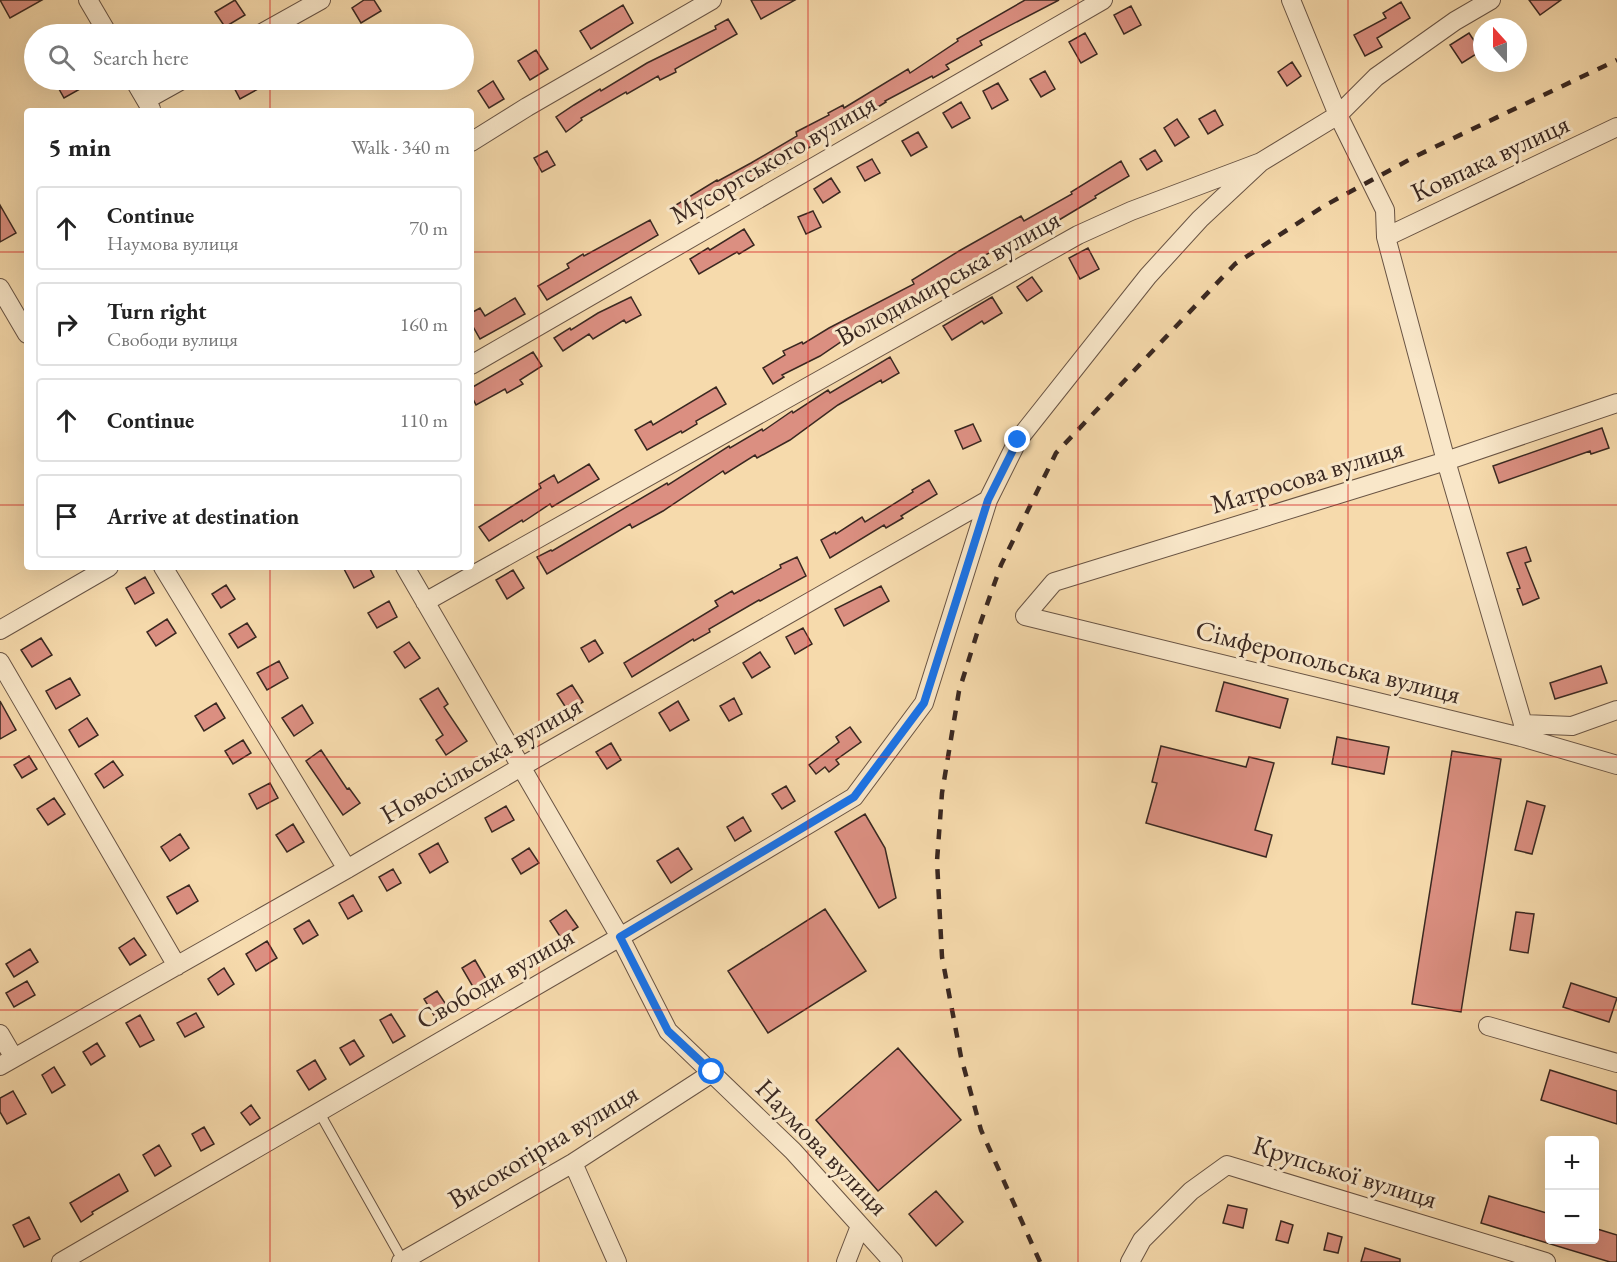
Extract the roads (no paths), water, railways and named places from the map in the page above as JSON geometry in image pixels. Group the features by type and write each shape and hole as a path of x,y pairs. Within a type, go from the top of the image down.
{"street":[{"path":"88,0 102,24"},
{"path":"278,24 321,0"},
{"path":"474,140 712,0"},
{"name":"Мусоргського вулиця","path":"474,363 1103,0"},
{"path":"1291,0 1338,115 1385,210 1386,237 1522,730 1572,726 1617,710"},
{"name":"Володимирська вулиця","path":"425,602 1078,236 1131,211 1261,162 1338,115 1376,77 1455,21 1491,0"},
{"path":"140,90 149,106 169,90"},
{"name":"Ковпака вулиця","path":"1386,237 1617,127"},
{"name":"Свободи вулиця","path":"61,1262 620,937 854,797 924,703 988,500 1018,440 1148,276 1200,219 1261,162"},
{"path":"0,288 24,329"},
{"name":"Матросова вулиця","path":"1025,616 1054,582 1446,461 1617,403"},
{"name":"Новосільська вулиця","path":"7,1062 988,500"},
{"path":"0,630 104,570"},
{"path":"165,570 347,869"},
{"name":"Наумова вулиця","path":"407,570 620,937 668,1031 793,1151 893,1262"},
{"name":"Сімферопольська вулиця","path":"1025,616 1522,730 1617,765"},
{"path":"0,662 177,966"},
{"path":"1488,1026 1617,1063"},
{"path":"0,1034 7,1062"},
{"name":"Високогірна вулиця","path":"402,1262 573,1163 712,1072"},
{"path":"573,1163 617,1262"},
{"name":"Крупської вулиця","path":"1130,1262 1142,1240 1191,1191 1227,1165 1546,1262"},
{"path":"846,1262 860,1226"}],"lane":[{"path":"319,1112 402,1262"}],"railway":[{"path":"1040,1262 981,1130 961,1057 942,957 937,861 942,793 959,691 1001,565 1056,453 1235,264 1324,206 1416,156 1617,60"}]}
